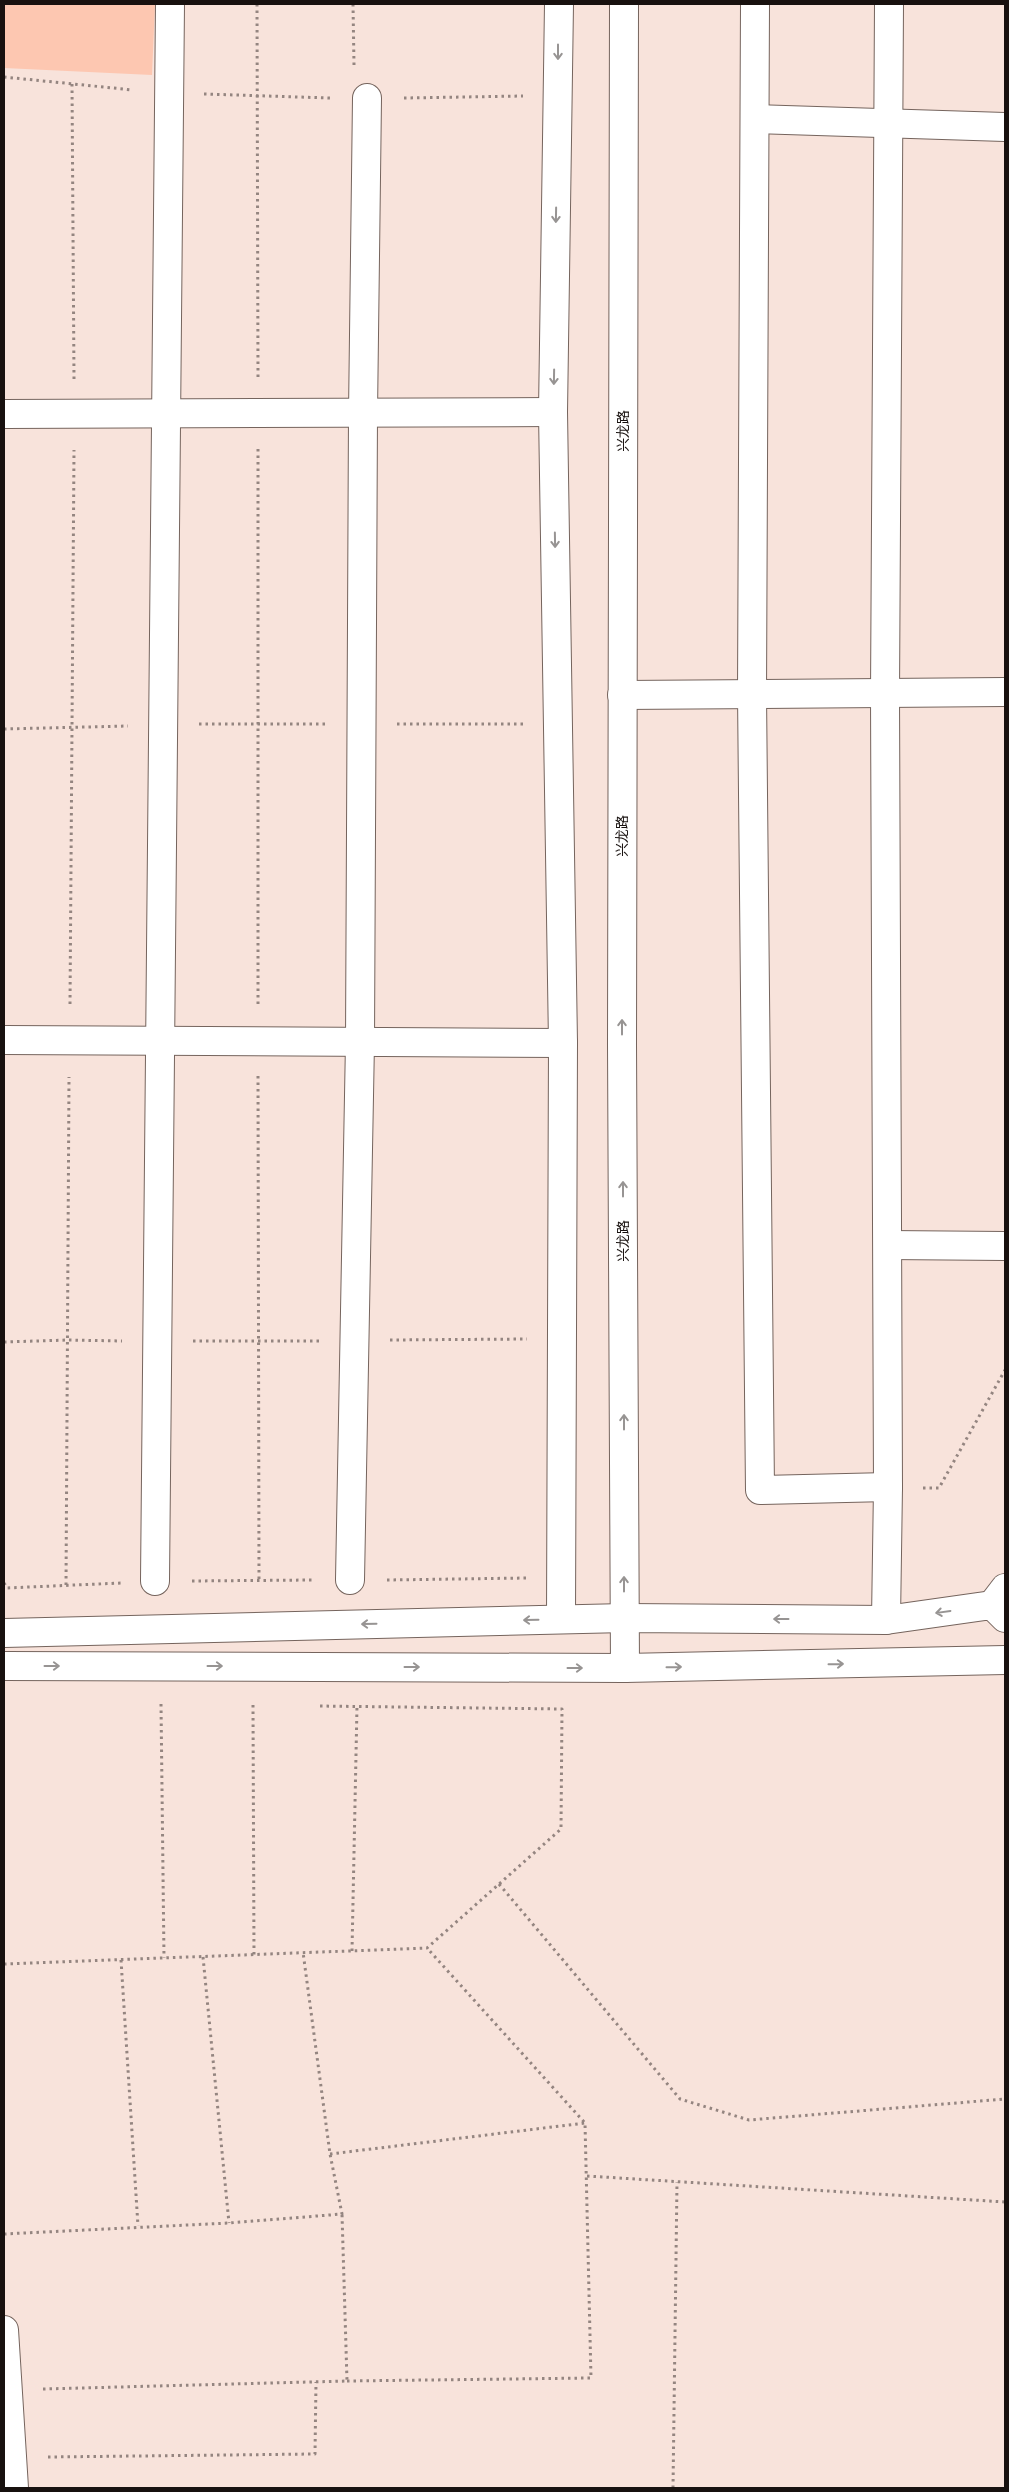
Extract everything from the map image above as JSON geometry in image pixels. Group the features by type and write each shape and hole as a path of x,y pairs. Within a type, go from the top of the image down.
{"street":[{"path":"155,1581 170,4"},
{"path":"559,4 553,412 563,1043 561,1619"},
{"name":"兴龙路","path":"624,4 622,695 625,1668"},
{"path":"755,4 752,694 760,1490 888,1487"},
{"path":"886,1620 888,1245 885,694 889,4"},
{"path":"350,1580 360,1042 363,414 361,99"},
{"path":"755,119 1005,127"},
{"path":"4,414 553,412"},
{"path":"622,695 1005,692"},
{"path":"4,1040 563,1043"},
{"path":"888,1245 1005,1246"},
{"path":"4,1633 625,1618 886,1620 1001,1604"},
{"path":"4,1666 625,1668 1005,1660"},
{"path":"4,2330 14,2488"}],"path":[{"path":"257,4 259,1580"},
{"path":"353,4 361,99"},
{"path":"4,77 170,93 258,96 361,99 558,95"},
{"path":"66,1585 75,414 72,84"},
{"path":"4,729 163,724 558,724"},
{"path":"4,1342 68,1340 355,1341 562,1339"},
{"path":"888,1487 939,1488 1005,1370"},
{"path":"4,1583 7,1588 155,1581 561,1578"},
{"path":"161,1704 164,1958"},
{"path":"252,1705 254,1955"},
{"path":"352,1951 357,1706"},
{"path":"4,1964 427,1948 561,1828 562,1709"},
{"path":"499,1884 680,2099 749,2120 1005,2099"},
{"path":"8,2390 347,2381 591,2378 586,2123 427,1948"},
{"path":"303,1952 330,2154 342,2214 347,2381"},
{"path":"202,1956 229,2223"},
{"path":"121,1960 138,2226"},
{"path":"330,2154 586,2123"},
{"path":"588,2176 1005,2202"},
{"path":"673,2488 677,2182"},
{"path":"4,2234 229,2223 342,2214"},
{"path":"12,2458 315,2454 316,2382"}],"shaded area":[{"path":"4,4 155,4 152,75 4,68"}]}
